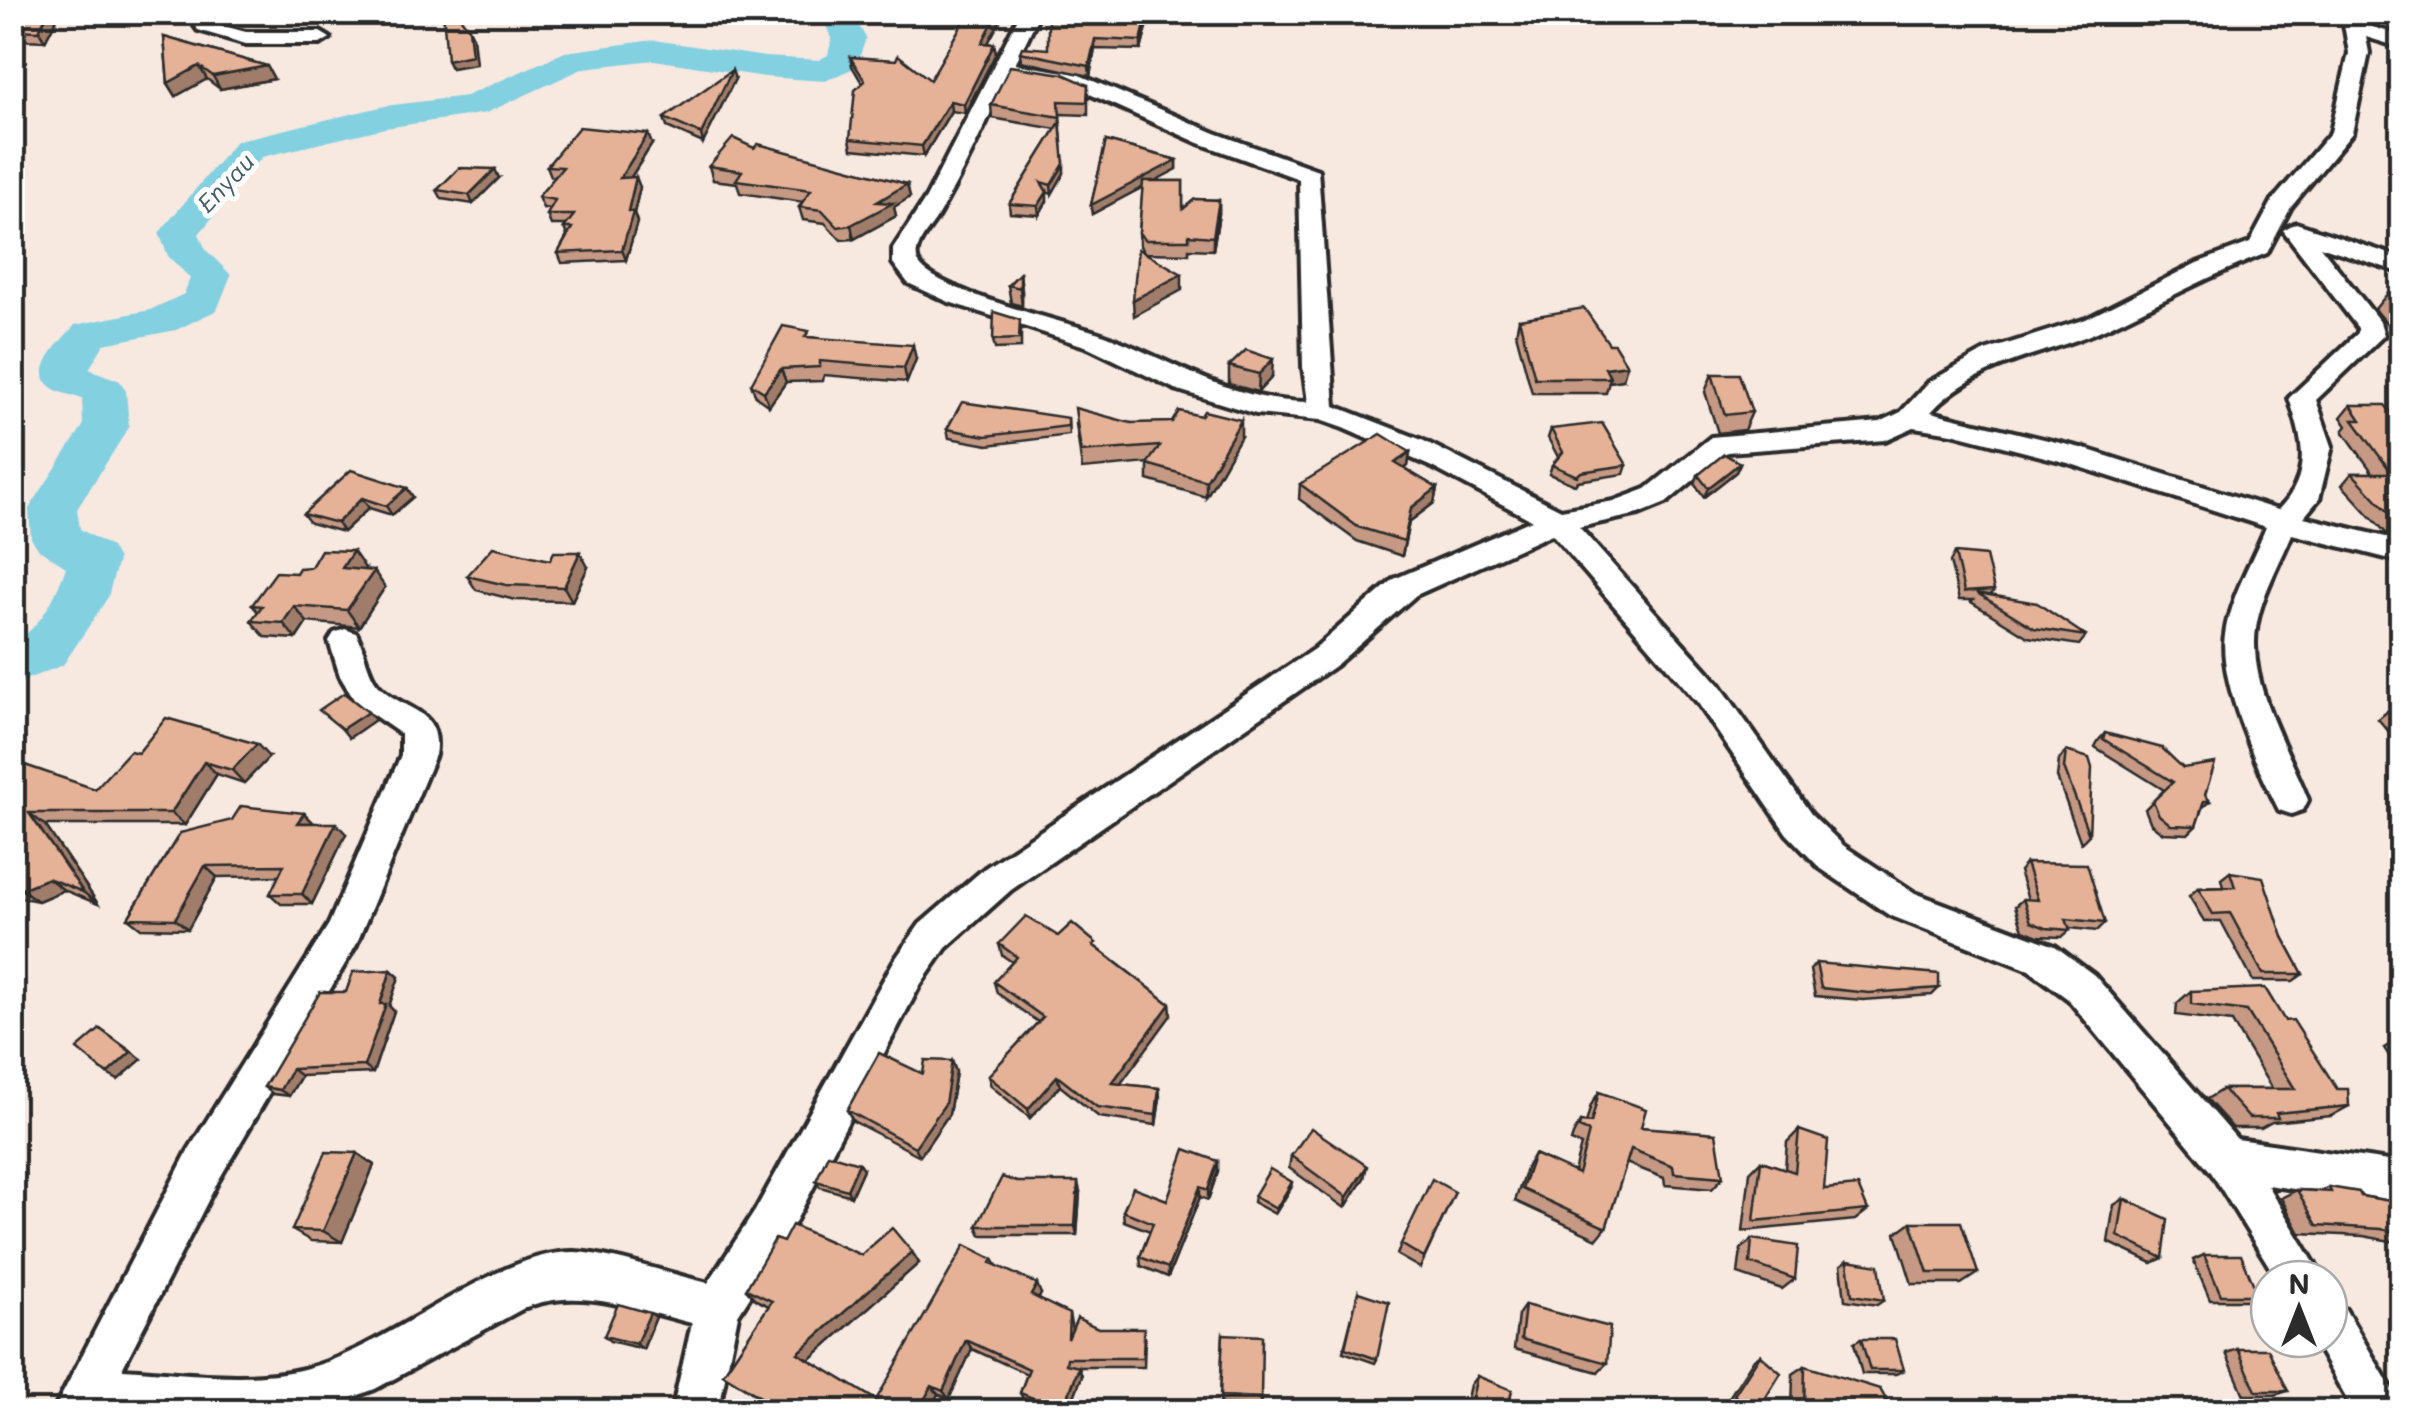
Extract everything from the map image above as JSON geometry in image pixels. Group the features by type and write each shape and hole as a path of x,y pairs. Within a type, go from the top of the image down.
{"street":[{"path":"211,12 205,26 213,31 252,37 320,38"},
{"path":"1032,12 936,198 905,249 905,262 917,278 958,297 1098,341 1184,383 1256,404 1322,411 1370,426 1468,472 1556,522 1709,694 1800,824 1832,857 1902,904 2042,958 2081,987 2226,1158 2289,1259"},
{"path":"2352,20 2402,42"},
{"path":"2291,800 2246,679 2239,647 2244,621 2283,522 2306,499 2318,446 2302,398 2371,335 2371,327 2284,226 2282,205 2341,134 2359,53 2352,20"},
{"path":"1001,68 1070,78 1207,138 1310,175 1316,367 1322,411"},
{"path":"2284,226 2402,266"},
{"path":"696,1412 718,1307 770,1226 906,973 933,936 998,880 1325,657 1405,587 1440,568 1556,522 1643,502 1671,487 1704,452 1721,443 1868,434 1910,418 1938,388 1994,357 2095,324 2205,268 2259,248 2284,226"},
{"path":"1910,418 1952,424 2075,456 2364,546 2402,552"},
{"path":"344,641 368,696 419,728 423,740 418,755 343,933 202,1166 82,1401 255,1398 304,1392 358,1373 515,1290 548,1277 576,1274 718,1307"},
{"path":"2226,1158 2402,1184"},
{"path":"2349,1359 2380,1412"}],"building":[{"path":"12,12 48,12 39,31 12,32"},
{"path":"443,12 456,12 469,28 472,55 447,60"},
{"path":"969,12 998,12 982,43 994,44 964,104 950,101 922,146 850,139 855,90 865,81 850,57 896,60 898,55 930,80"},
{"path":"1048,12 1148,12 1141,41 1095,39 1089,66 1020,52 1022,47 1048,49"},
{"path":"164,37 267,66 213,76 199,66 168,83"},
{"path":"1010,66 1063,74 1088,85 1087,102 1059,101 1060,117 991,105"},
{"path":"732,70 701,134 664,118"},
{"path":"1060,122 1064,164 1051,185 1041,182 1047,192 1038,206 1009,204"},
{"path":"579,127 648,134 620,178 636,177 628,211 633,212 622,250 558,253 572,228 564,228 574,215 547,215 555,200 538,197 563,167 547,166"},
{"path":"733,138 754,148 758,144 907,184 877,202 893,203 851,225 838,227 822,210 799,207 811,190 736,180 742,171 709,166"},
{"path":"1106,141 1177,160 1091,205"},
{"path":"459,168 495,169 469,195 437,190"},
{"path":"1143,181 1183,181 1183,209 1195,199 1219,200 1213,237 1189,235 1189,240 1145,240 1139,233"},
{"path":"1138,249 1182,274 1133,300"},
{"path":"1020,273 1020,288 1008,285"},
{"path":"2402,292 2402,309 2388,293"},
{"path":"1584,308 1627,365 1605,368 1610,378 1535,378 1519,319"},
{"path":"994,312 1020,320 1019,339 993,340"},
{"path":"783,326 809,331 805,337 913,345 904,368 820,361 820,367 781,369 764,392 751,384"},
{"path":"1246,350 1273,359 1259,374 1229,366"},
{"path":"1712,374 1739,374 1752,412 1725,415"},
{"path":"962,402 1068,418 1068,426 986,436 947,429"},
{"path":"2351,405 2385,405 2402,425 2402,521 2397,521 2352,473 2392,473 2353,420 2361,420"},
{"path":"1075,408 1131,423 1172,422 1179,411 1201,416 1204,411 1241,420 1206,481 1147,464 1160,446 1081,452"},
{"path":"1602,423 1627,465 1581,472 1577,476 1552,465 1563,452 1551,429"},
{"path":"1381,434 1410,452 1395,463 1437,488 1411,508 1404,541 1358,527 1300,484"},
{"path":"1724,454 1740,463 1708,488 1698,475"},
{"path":"351,470 407,488 386,506 362,498 337,523 303,514"},
{"path":"493,547 550,560 554,552 580,552 564,587 506,585 467,576"},
{"path":"321,550 353,551 342,568 374,571 347,610 294,606 283,623 251,621 262,606 252,605 276,572 296,573 299,568 311,567"},
{"path":"1955,553 1986,556 1994,590 1964,592"},
{"path":"1977,593 2037,603 2086,636 2034,628"},
{"path":"344,693 368,712 342,729 319,710"},
{"path":"2402,709 2402,726 2388,711"},
{"path":"166,718 257,744 232,770 204,762 171,813 29,813 83,892 48,878 21,889 12,888 12,858 16,854 12,852 12,765 16,762 95,789 130,751 138,753"},
{"path":"2105,733 2162,748 2183,768 2215,763 2205,795 2210,801 2204,801 2196,826 2171,825 2159,815 2153,801 2173,782 2103,739"},
{"path":"2066,751 2089,758 2092,768 2089,835 2064,768"},
{"path":"241,806 304,813 297,823 336,823 302,894 270,894 284,865 205,866 175,919 128,918 180,833 232,820"},
{"path":"2026,863 2087,864 2105,923 2066,919 2070,930 2031,922 2023,899 2038,900"},
{"path":"2230,872 2263,877 2283,937 2303,974 2263,974 2230,913 2213,914 2198,888 2235,887"},
{"path":"1026,916 1058,936 1072,923 1096,943 1093,945 1170,1004 1112,1083 1159,1088 1156,1115 1097,1107 1057,1076 1028,1109 988,1076 1043,1017 994,982 1017,957 999,944"},
{"path":"1816,963 1939,974 1939,988 1869,993 1821,988"},
{"path":"391,970 380,1004 386,1004 364,1066 292,1069 280,1090 264,1087 320,992 346,992 353,972"},
{"path":"2265,988 2285,1021 2293,1020 2337,1089 2348,1089 2349,1106 2276,1113 2278,1118 2249,1118 2223,1089 2295,1089 2247,1011 2191,1004 2191,991"},
{"path":"100,1029 131,1052 107,1074 77,1049"},
{"path":"879,1053 923,1074 925,1060 952,1061 945,1104 915,1147 847,1110"},
{"path":"1599,1092 1646,1109 1641,1127 1716,1133 1723,1177 1674,1173 1673,1166 1631,1149 1606,1228 1522,1189 1534,1154 1578,1174 1589,1132 1579,1128 1580,1122 1591,1123"},
{"path":"1311,1128 1367,1166 1347,1197 1291,1156"},
{"path":"1799,1130 1828,1140 1824,1189 1858,1186 1868,1210 1754,1221 1761,1161 1795,1172"},
{"path":"1185,1149 1218,1161 1208,1190 1200,1187 1168,1268 1140,1257 1153,1223 1123,1211 1133,1187 1167,1200"},
{"path":"326,1152 357,1153 323,1231 292,1230"},
{"path":"828,1154 859,1163 847,1190 816,1181"},
{"path":"1270,1169 1292,1182 1276,1209 1254,1196"},
{"path":"1002,1177 1017,1182 1078,1182 1075,1226 977,1226"},
{"path":"1432,1179 1455,1192 1424,1258 1401,1244"},
{"path":"2329,1187 2402,1203 2402,1233 2317,1225 2297,1190 2331,1192"},
{"path":"2124,1199 2168,1219 2163,1258 2118,1236"},
{"path":"1911,1222 1961,1222 1978,1273 1928,1273"},
{"path":"792,1225 861,1255 892,1228 912,1252 798,1353 876,1400 965,1245 993,1259 991,1263 1037,1284 1031,1295 1069,1314 1068,1339 1077,1318 1098,1328 1144,1328 1143,1358 1067,1358 1066,1364 1079,1367 1063,1410 1020,1393 1029,1369 966,1340 943,1391 932,1386 917,1412 785,1412 723,1374 772,1301 746,1289 775,1239 783,1242"},
{"path":"1752,1239 1798,1246 1795,1279 1750,1263"},
{"path":"2204,1255 2241,1255 2249,1274 2249,1295 2221,1295"},
{"path":"1848,1260 1879,1265 1884,1300 1852,1295"},
{"path":"1358,1292 1389,1302 1377,1359 1345,1348"},
{"path":"618,1304 650,1313 636,1344 604,1336"},
{"path":"1525,1305 1610,1327 1607,1363 1521,1339"},
{"path":"1223,1334 1262,1336 1261,1398 1220,1396"},
{"path":"1861,1339 1895,1339 1904,1370 1870,1370"},
{"path":"2238,1349 2249,1349 2249,1359 2273,1359 2288,1391 2256,1391"},
{"path":"1760,1355 1781,1373 1754,1412 1734,1395"},
{"path":"1805,1366 1880,1389 1893,1412 1804,1412"},
{"path":"1477,1376 1512,1390 1507,1412 1469,1412"},
{"path":"1288,1400 1340,1403 1340,1412 1288,1412"}],"waterway":[{"name":"Enyau","path":"12,665 44,651 82,597 93,560 56,538 53,509 106,427 104,391 67,377 67,363 90,334 161,321 202,301 211,275 188,256 179,233 249,149 385,117 474,106 577,59 654,50 765,67 825,71 844,60 849,38 835,12"}]}
